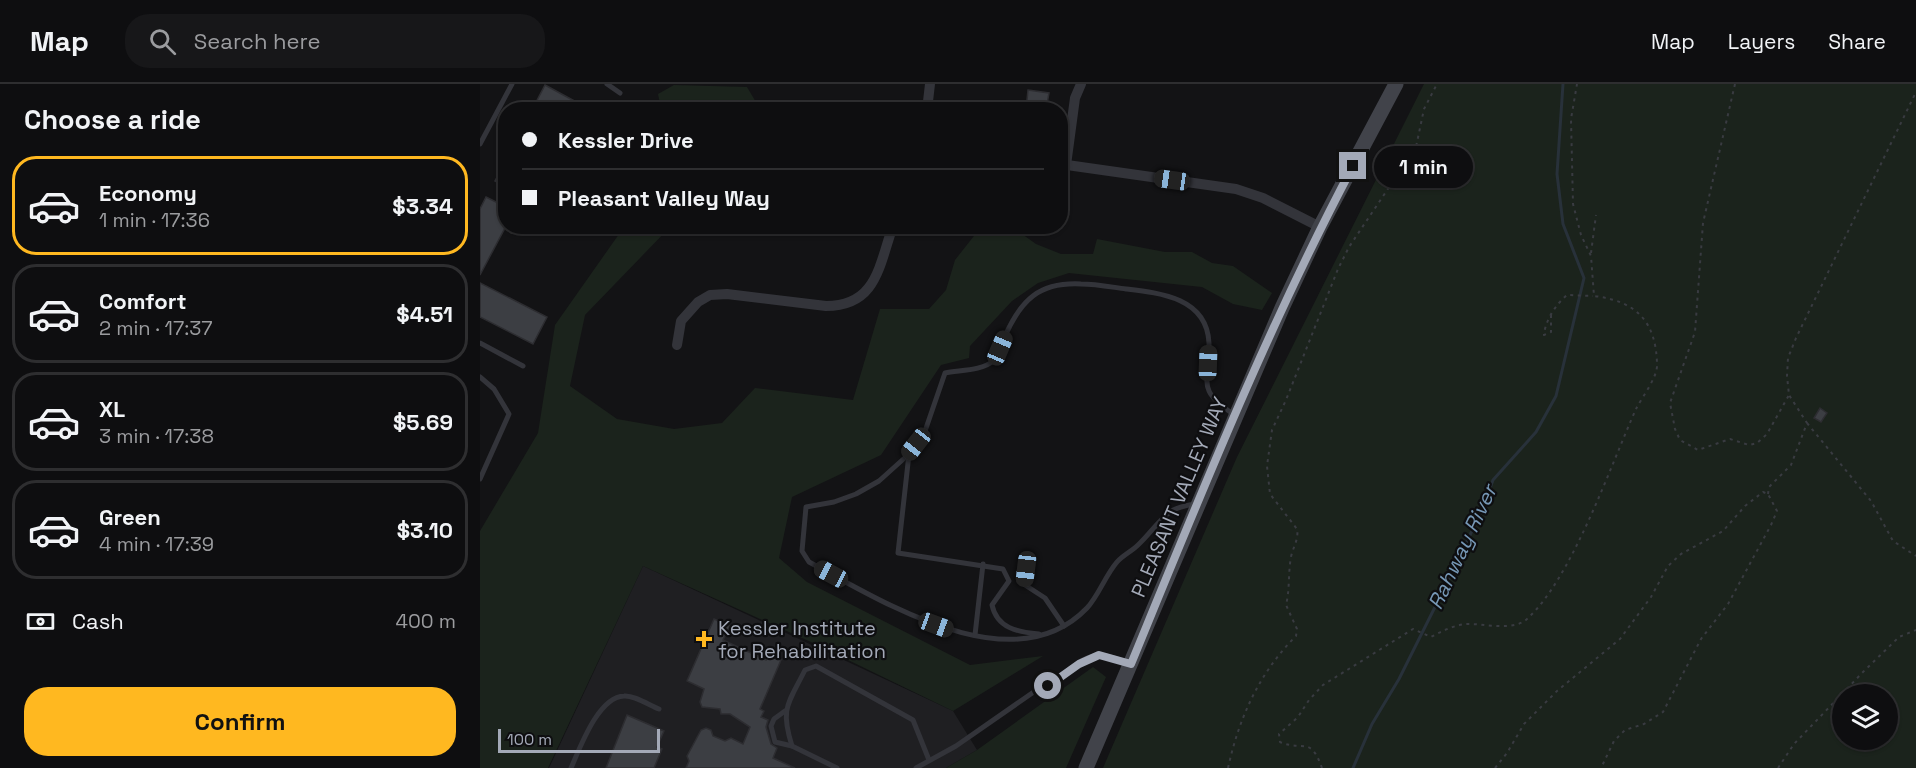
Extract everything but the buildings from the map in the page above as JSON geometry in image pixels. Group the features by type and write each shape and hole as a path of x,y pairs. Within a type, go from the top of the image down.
{"main road":[{"name":"PLEASANT VALLEY WAY","path":"1086,768 1197,503 1320,227 1396,84"}],"street":[{"path":"928,102 930,84"},
{"path":"1068,141 1075,99 1081,84"},
{"path":"1068,166 1236,189 1263,198 1320,227"},
{"path":"677,345 681,321 693,306 710,295 727,294 826,306 840,306 859,298 874,282 889,234"}],"lane":[{"path":"502,102 512,84"},
{"path":"607,84 620,93"},
{"path":"480,144 498,110"},
{"path":"1197,503 1171,511 1143,541 1117,562 1087,608 1064,626 1046,634 1000,638 949,630 911,615 809,562 802,551 806,507 834,502 856,494 879,481 909,454 924,434 945,373 981,368 994,361 1013,317 1030,297 1046,287 1061,284 1166,294 1184,301 1203,322 1209,341 1206,382 1212,399 1236,416"},
{"path":"480,343 524,366"},
{"path":"480,377 494,389 509,414 480,479"},
{"path":"909,454 898,552 996,566 1007,574 1009,581 992,605 994,617 1005,626 1022,633 1046,634"},
{"path":"1028,554 1024,585 1045,598 1064,626"},
{"path":"975,635 983,564"},
{"path":"916,768 956,746 1038,689 1048,686 1091,657 1107,656 1131,664"},
{"path":"792,746 784,722 785,711 805,670 816,666 913,720 929,760"},
{"path":"571,768 595,716 615,698 625,695 658,709"},
{"path":"785,711 774,719 771,732 775,742 792,746 837,768"}],"path":[{"path":"1228,768 1249,701 1264,675 1296,636 1297,629 1286,605 1290,590 1291,558 1298,535 1297,529 1270,494 1267,466 1272,430 1287,400 1338,269 1349,247 1416,147 1424,109 1437,84"},
{"path":"1577,84 1571,119 1573,204 1581,235 1591,256"},
{"path":"1735,84 1703,223 1695,332 1673,391 1671,414 1680,440 1689,447 1698,450 1730,439 1749,445 1757,443 1767,434 1789,395"},
{"path":"1916,92 1796,338 1788,358 1786,375 1789,395 1808,423 1871,501 1893,541 1916,556"},
{"path":"1594,296 1591,256 1596,214"},
{"path":"1322,768 1313,749 1307,744 1287,745 1280,742 1279,734 1298,717 1323,685 1413,629 1431,637 1448,628 1465,624 1503,625 1525,621 1545,600 1580,538 1658,366 1651,331 1643,316 1629,304 1612,298 1573,294 1560,300 1551,315 1543,332 1544,335 1551,332 1551,315"},
{"path":"1601,768 1614,741 1625,730 1644,724 1663,712 1701,639 1728,603 1771,525 1777,511 1768,494 1769,487 1791,465 1808,423"},
{"path":"1495,768 1524,724 1557,691 1620,639 1651,597 1668,566 1682,554 1723,531 1745,506 1763,492 1768,494"},
{"path":"1778,768 1794,744 1863,672 1899,637 1916,630"}],"shaded area":[{"path":"1424,84 1916,84 1916,768 1103,768 1237,457"},
{"path":"674,85 747,87 756,102 660,102 658,94"},
{"path":"619,234 663,234 585,315 570,386 617,419 674,429 722,423 755,388 853,400 880,309 929,309 946,290 955,260 975,234 1022,234 1036,244 1061,254 1093,254 1097,239 1165,252 1192,252 1212,263 1233,266 1272,293 1262,310 1233,304 1202,287 1069,273 1038,283 1012,301 970,346 969,358 941,365 881,455 792,497 779,558 807,582 970,665 1043,656 953,711 811,642 643,566 548,768 480,768 480,531 538,433 555,325"},
{"name":"Kessler Institute for Rehabilitation","path":"643,566 953,711 977,750 946,768 549,768"},
{"path":"1093,667 1106,677 1066,768 946,768 977,750"}],"waterway":[{"name":"Rahway River","path":"1353,768 1372,724 1399,679 1447,583 1482,510 1493,480 1536,432 1556,396 1584,278 1563,224 1557,174 1563,84"}],"place":[{"name":"Kessler Institute for Rehabilitation","path":"704,639"}],"route":[{"path":"1048,686 1091,657 1107,656 1131,664 1197,503 1264,354 1282,308 1320,227 1353,166"}]}
